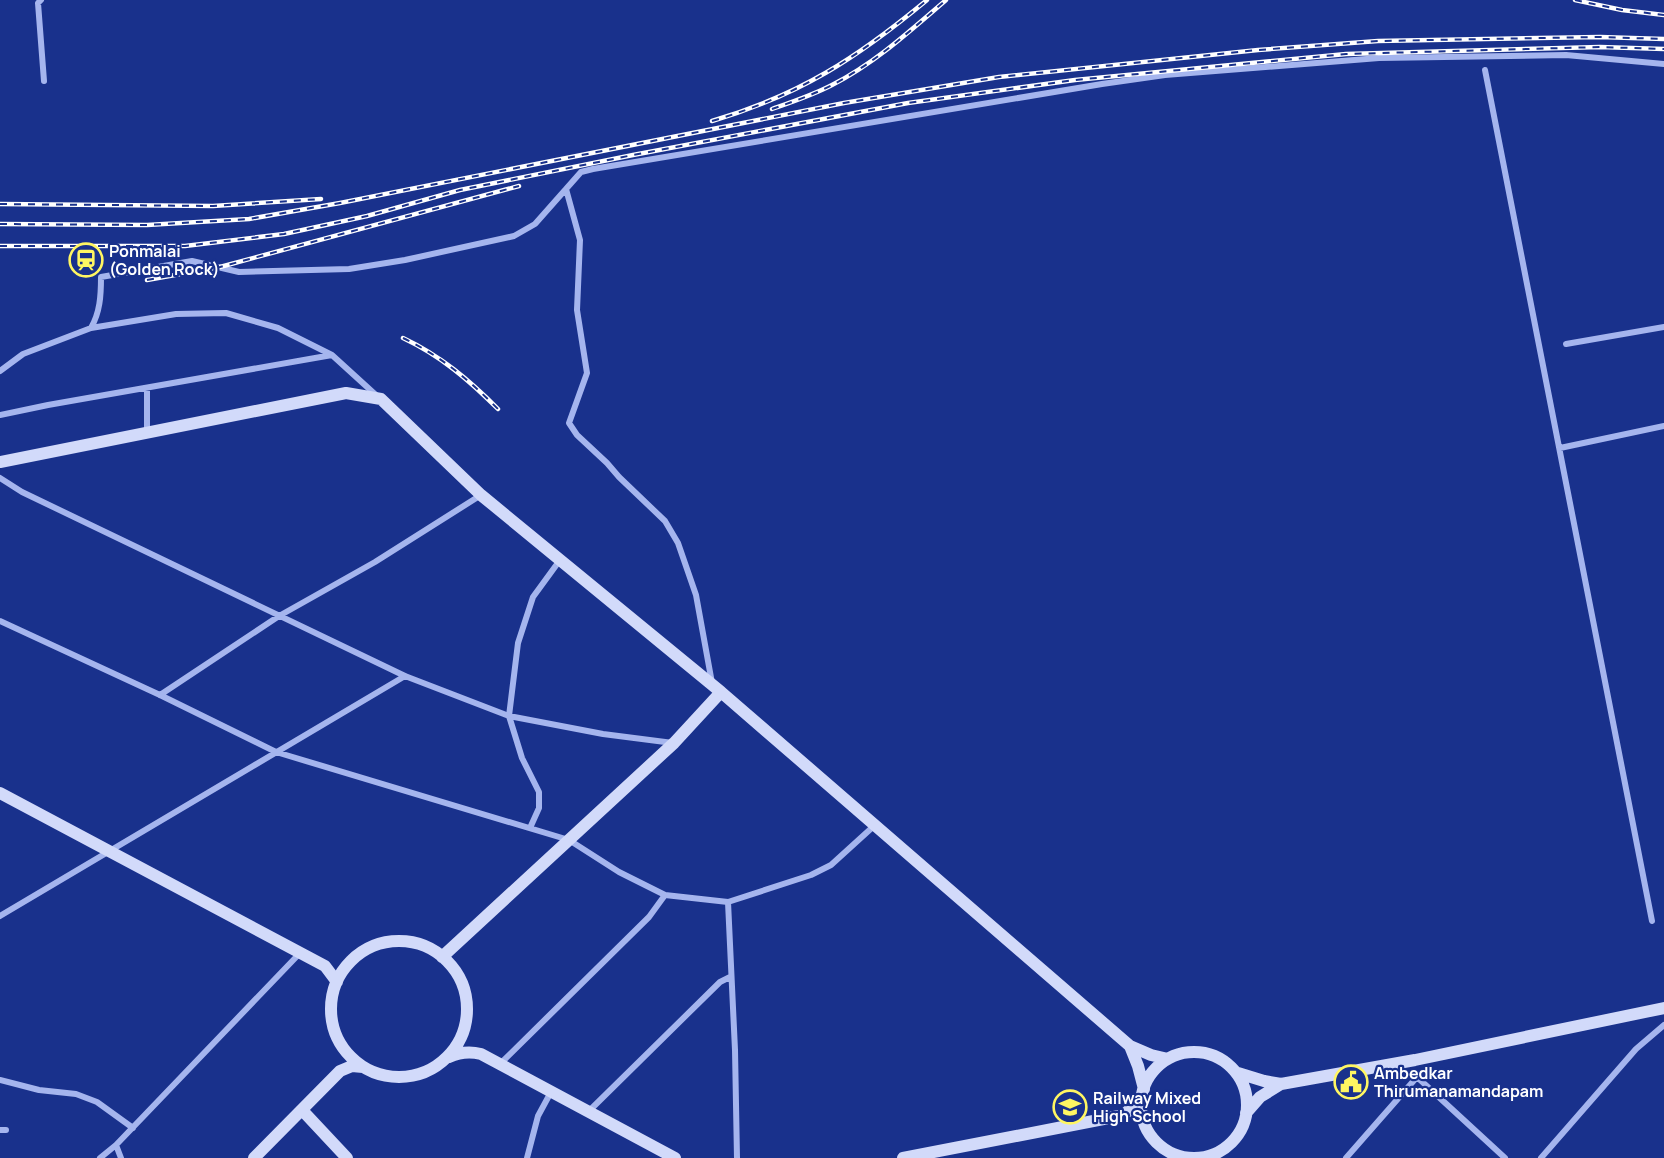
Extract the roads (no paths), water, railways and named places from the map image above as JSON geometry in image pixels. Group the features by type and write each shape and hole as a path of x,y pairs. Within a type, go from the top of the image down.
{"street":[{"path":"41,0 38,3 44,81"},
{"path":"91,328 97,317 100,302 101,278 192,261 239,272 349,269 405,260 514,236 535,224 581,172 593,169 1166,75 1379,58 1566,56 1664,64"},
{"path":"1485,70 1652,921"},
{"path":"566,189 580,240 577,310 588,373 569,423 577,435 665,520 678,543 696,595 717,688"},
{"path":"0,371 23,354 91,328 176,314 226,313 278,328 332,355 481,495 717,688 1130,1046 1168,1059"},
{"path":"1566,344 1664,327"},
{"path":"0,415 332,355"},
{"path":"147,388 147,433"},
{"path":"0,462 346,393 381,399"},
{"path":"1560,448 1664,426"},
{"path":"0,478 22,492 405,676 508,716 603,734 674,743"},
{"path":"159,695 279,616 375,562 481,495"},
{"path":"530,828 539,808 539,792 522,758 508,716 518,643 533,597 560,560"},
{"path":"0,621 276,752 569,840 619,872 665,895 728,902 811,876 831,865 875,825"},
{"path":"0,916 405,676"},
{"path":"442,957 674,743 717,688"},
{"path":"0,793 325,966 347,967"},
{"path":"500,1064 649,917 665,895"},
{"path":"728,902 735,1050 736,1158"},
{"path":"363,1067 343,1048 335,1032 332,999 337,982 347,967 367,950 392,942 419,945 442,957 454,970 463,985 467,1002 464,1029 457,1045 446,1058"},
{"path":"100,1158 133,1128 300,953"},
{"path":"325,966 337,982"},
{"path":"588,1112 720,982 730,977"},
{"path":"903,1158 1124,1115 1143,1093 1151,1075 1168,1059 1183,1054 1206,1054 1221,1060 1238,1073 1264,1081 1281,1083 1415,1060 1664,1008"},
{"path":"1541,1158 1636,1049 1664,1025"},
{"path":"464,1029 468,1039 481,1054"},
{"path":"1130,1046 1138,1066 1143,1093 1142,1112 1146,1127"},
{"path":"340,1071 344,1060 343,1048"},
{"path":"254,1158 340,1071 352,1066 363,1067 380,1074 406,1076 423,1072 459,1052 471,1052 481,1054 675,1158"},
{"path":"1415,1060 1417,1077 1505,1158"},
{"path":"1124,1115 1146,1127 1161,1146 1174,1156 1198,1157 1220,1150 1238,1135 1246,1113 1246,1098 1238,1073"},
{"path":"1346,1158 1417,1077"},
{"path":"0,1080 39,1090 76,1094 97,1102 133,1128"},
{"path":"1246,1113 1260,1097 1281,1083"},
{"path":"527,1158 538,1116 551,1092"},
{"path":"302,1110 347,1158"},
{"path":"116,1145 121,1158"}],"railway":[{"path":"712,121 744,111 800,87 876,40 927,0"},
{"path":"772,109 817,92 863,67 892,46 946,0"},
{"path":"1575,0 1622,10 1664,15"},
{"path":"0,224 147,225 249,219 844,103 999,77 1258,50 1378,41 1600,37 1664,39"},
{"path":"0,246 185,246 284,234 367,216 460,190 633,155 908,103 1075,80 1346,54 1600,47 1664,49"},
{"path":"147,280 220,267 519,186"},
{"path":"0,204 213,206 321,199"},
{"path":"403,338 454,369 498,409"}],"place":[{"name":"Ponmalai (Golden Rock)","path":"86,260"},
{"name":"Ambedkar Thirumanamandapam","path":"1351,1082"},
{"name":"Railway Mixed High School","path":"1070,1107"}]}
